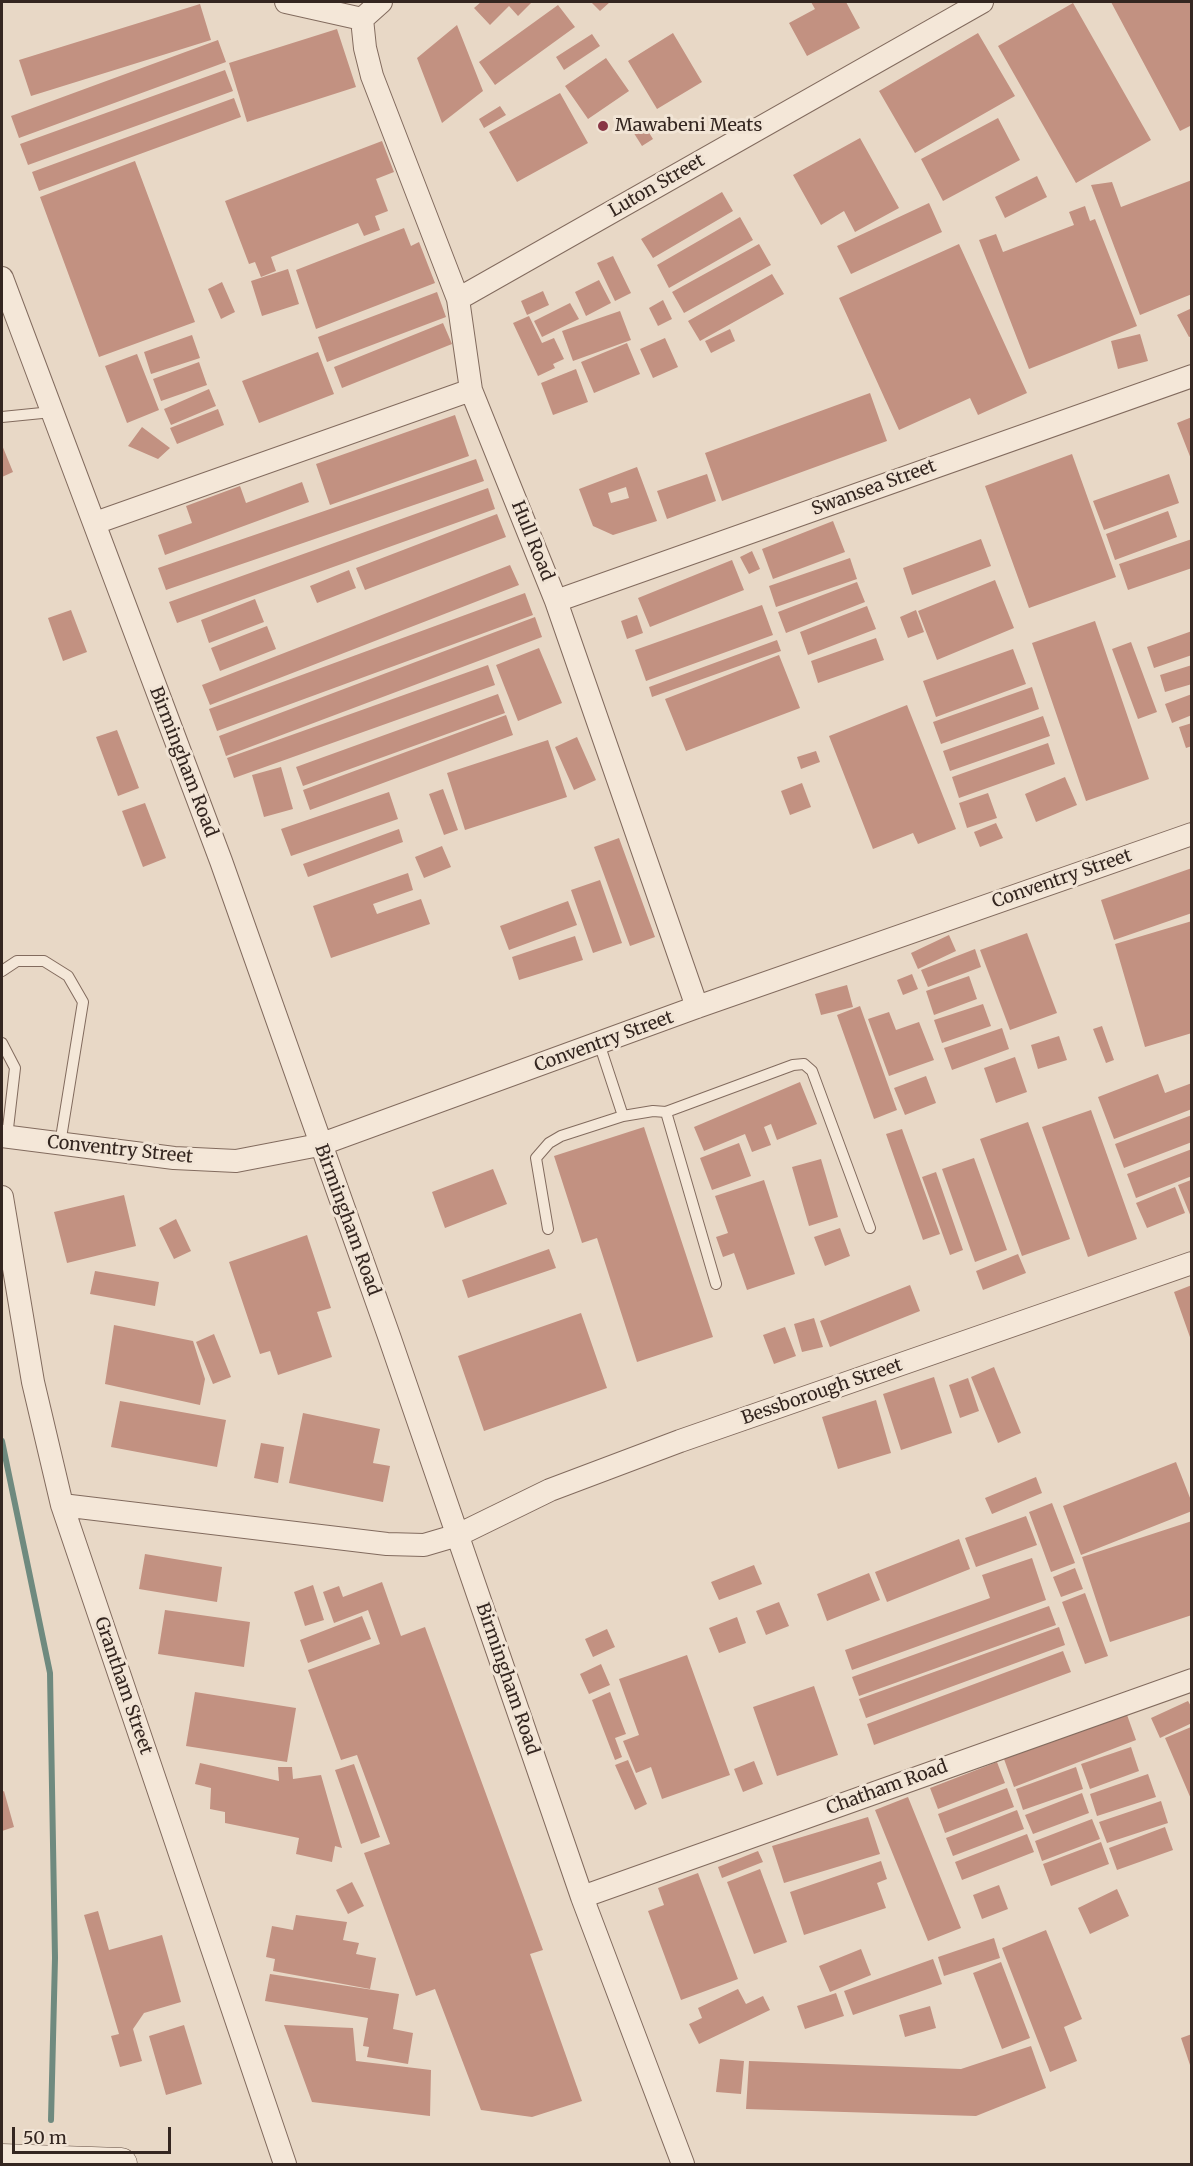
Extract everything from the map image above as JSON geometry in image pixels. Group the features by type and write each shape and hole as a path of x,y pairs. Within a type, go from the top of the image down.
{"main road":[{"path":"2,2160 121,2164"}],"street":[{"path":"286,2 362,20 381,2"},
{"name":"Luton Street","path":"458,299 982,2"},
{"name":"Hull Road","path":"362,20 365,48 372,76 458,299 471,390 556,601 697,1008"},
{"name":"Birmingham Road","path":"2,278 221,861 458,1535 582,1897 683,2164"},
{"name":"Swansea Street","path":"556,601 1191,376"},
{"path":"95,523 471,390"},
{"name":"Conventry Street","path":"4,1136 174,1158 236,1161 319,1145 697,1008 1191,834"},
{"name":"Grantham Street","path":"2,1197 33,1382 62,1505 285,2164"},
{"name":"Bessborough Street","path":"62,1505 387,1544 424,1545 458,1535 550,1490 680,1441 1191,1263"},
{"name":"Chatham Road","path":"582,1897 1191,1680"}],"lane":[{"path":"2,417 52,412"},
{"path":"2,971 16,961 44,961 68,976 83,1002 60,1144"},
{"path":"2,1043 15,1068 4,1136"},
{"path":"599,1043 623,1116"},
{"path":"548,1229 536,1158 549,1143 561,1136 623,1116 653,1111 666,1112 793,1065 804,1064 812,1071 870,1228"},
{"path":"666,1112 716,1284"}],"building":[{"path":"481,2 532,2 518,16 509,6 490,25 474,8"},
{"path":"591,2 610,2 600,11"},
{"path":"811,2 846,2 860,28 807,56 789,23 815,9"},
{"path":"1111,2 1192,2 1192,125 1180,131"},
{"path":"1073,3 1151,140 1076,183 998,46"},
{"path":"200,4 211,40 31,96 19,60"},
{"path":"558,5 575,27 495,85 479,62"},
{"path":"457,25 483,91 442,123 417,58"},
{"path":"337,29 356,87 247,122 229,63"},
{"path":"673,33 702,82 657,109 628,61"},
{"path":"978,33 1015,96 915,153 879,91"},
{"path":"592,34 600,46 564,70 556,57"},
{"path":"218,40 226,62 19,138 11,116"},
{"path":"606,58 629,91 588,119 565,86"},
{"path":"225,70 233,91 28,165 20,144"},
{"path":"560,93 588,143 517,182 489,132"},
{"path":"234,98 241,117 39,191 32,172"},
{"path":"500,106 506,115 484,128 479,119"},
{"path":"998,118 1020,160 943,201 921,159"},
{"path":"641,120 653,139 642,146 630,127"},
{"path":"860,138 899,208 855,232 844,211 821,225 793,175"},
{"path":"382,141 394,172 376,179 388,211 375,216 380,230 364,236 358,223 271,257 276,271 261,277 255,262 249,264 225,201"},
{"path":"135,161 195,322 99,357 40,197"},
{"path":"1037,176 1047,197 1005,218 995,197"},
{"path":"1192,180 1192,294 1140,315 1091,185 1112,182 1121,207"},
{"path":"722,192 733,211 653,258 641,239"},
{"path":"929,203 942,232 851,274 837,246"},
{"path":"1085,206 1090,221 1095,219 1137,326 1029,369 979,240 996,234 1003,252 1074,225 1069,212"},
{"path":"740,217 753,240 669,288 657,265"},
{"path":"404,228 411,246 419,242 435,283 316,329 296,270"},
{"path":"759,244 771,265 684,313 672,292"},
{"path":"959,244 1027,393 978,415 970,398 899,430 839,298"},
{"path":"613,256 631,293 615,301 597,263"},
{"path":"288,269 299,304 262,316 251,281"},
{"path":"772,274 784,294 700,341 688,321"},
{"path":"599,280 611,303 586,316 575,292"},
{"path":"222,282 235,312 221,319 208,289"},
{"path":"543,291 549,305 527,315 521,301"},
{"path":"437,292 446,317 327,362 318,337"},
{"path":"663,300 672,319 658,326 649,308"},
{"path":"570,303 579,319 542,337 534,321"},
{"path":"1192,308 1192,336 1189,337 1177,315"},
{"path":"620,311 631,340 573,361 562,331"},
{"path":"529,316 542,343 554,338 564,359 553,364 555,368 538,376 513,323"},
{"path":"443,323 452,344 342,388 334,367"},
{"path":"730,329 735,341 711,353 705,341"},
{"path":"1140,334 1148,361 1118,369 1111,341"},
{"path":"192,335 200,358 151,374 144,352"},
{"path":"665,338 678,367 653,378 640,349"},
{"path":"627,343 640,374 594,393 581,362"},
{"path":"318,352 334,394 259,423 242,381"},
{"path":"137,354 159,410 127,423 105,366"},
{"path":"199,362 207,385 161,401 153,379"},
{"path":"576,369 588,402 553,415 541,383"},
{"path":"209,389 216,406 171,425 164,409"},
{"path":"870,393 887,441 722,501 705,453"},
{"path":"218,409 224,425 177,444 170,428"},
{"path":"455,415 469,456 330,505 316,464"},
{"path":"1192,417 1192,459 1191,459 1177,423"},
{"path":"142,427 170,448 158,459 128,446"},
{"path":"2,445 13,472 2,477"},
{"path":"1072,454 1116,577 1029,608 985,486"},
{"path":"476,459 484,481 166,590 158,568"},
{"path":"637,467 657,521 613,535 593,526 579,489","holes":["626,487 629,498 611,503 608,493"]},
{"path":"707,474 716,501 667,519 657,491"},
{"path":"1169,474 1179,503 1104,530 1093,501"},
{"path":"302,482 309,502 165,555 158,535 192,523 186,506 240,486 246,503"},
{"path":"488,488 495,509 177,623 169,602"},
{"path":"1168,511 1177,537 1115,560 1106,534"},
{"path":"497,514 506,537 365,590 356,568"},
{"path":"833,521 845,552 773,579 762,549"},
{"path":"981,539 991,566 912,595 903,568"},
{"path":"1192,539 1192,568 1128,590 1119,564"},
{"path":"752,551 760,569 749,574 740,557"},
{"path":"850,558 857,579 776,607 769,586"},
{"path":"732,560 744,590 650,627 638,598"},
{"path":"510,565 519,585 210,705 202,685"},
{"path":"349,570 356,588 317,603 310,586"},
{"path":"995,580 1014,628 937,660 918,611"},
{"path":"857,582 865,602 786,633 778,612"},
{"path":"525,593 533,615 217,731 209,709"},
{"path":"255,599 264,622 209,643 201,620"},
{"path":"762,605 773,635 646,681 635,650"},
{"path":"867,606 876,629 808,655 800,632"},
{"path":"71,610 87,652 63,661 48,618"},
{"path":"916,610 924,632 908,638 900,617"},
{"path":"637,615 643,633 627,639 621,621"},
{"path":"535,617 542,637 226,756 219,736"},
{"path":"1095,621 1149,779 1086,801 1032,643"},
{"path":"267,626 276,649 220,671 211,648"},
{"path":"1192,631 1192,655 1154,668 1147,647"},
{"path":"876,638 884,660 818,683 811,661"},
{"path":"777,640 781,651 652,697 649,687"},
{"path":"1131,642 1157,712 1138,719 1112,649"},
{"path":"539,648 562,703 518,721 496,665"},
{"path":"1013,649 1026,684 936,717 923,681"},
{"path":"779,655 800,708 686,751 665,699"},
{"path":"488,665 495,685 234,778 227,758"},
{"path":"1192,665 1192,684 1165,692 1160,675"},
{"path":"1032,687 1039,709 941,744 933,722"},
{"path":"498,694 505,713 303,786 296,767"},
{"path":"1192,694 1192,715 1172,723 1165,704"},
{"path":"907,705 956,829 918,844 913,833 873,849 829,736"},
{"path":"506,715 513,735 310,810 303,790"},
{"path":"1043,716 1050,736 950,771 943,751"},
{"path":"1192,723 1192,746 1186,748 1179,727"},
{"path":"117,730 139,788 118,796 96,737"},
{"path":"577,737 596,780 574,790 555,747"},
{"path":"548,740 567,797 465,830 447,773"},
{"path":"1048,743 1055,764 959,798 952,777"},
{"path":"816,751 820,762 801,769 797,757"},
{"path":"281,767 293,809 264,817 252,775"},
{"path":"1065,777 1077,805 1036,822 1025,794"},
{"path":"802,783 811,807 790,815 781,791"},
{"path":"443,789 458,830 444,835 429,794"},
{"path":"389,792 398,819 291,856 281,829"},
{"path":"988,793 997,818 967,828 959,803"},
{"path":"145,803 166,858 143,867 122,811"},
{"path":"996,823 1003,838 980,847 974,832"},
{"path":"399,829 403,842 308,877 303,864"},
{"path":"619,838 655,937 630,946 594,847"},
{"path":"442,846 451,867 424,878 415,857"},
{"path":"1192,868 1192,913 1114,940 1101,900"},
{"path":"408,873 413,890 373,904 377,914 421,899 430,924 331,958 313,906"},
{"path":"600,880 622,943 593,953 571,890"},
{"path":"568,901 577,925 509,950 500,926"},
{"path":"1192,921 1192,1033 1145,1047 1115,944"},
{"path":"1027,933 1057,1013 1010,1030 980,950"},
{"path":"949,935 956,951 918,969 911,953"},
{"path":"575,936 583,960 519,980 512,957"},
{"path":"975,949 981,967 928,987 921,970"},
{"path":"912,974 918,989 903,995 897,980"},
{"path":"969,976 977,999 934,1015 926,991"},
{"path":"847,985 853,1007 821,1015 815,994"},
{"path":"983,1004 991,1026 942,1043 934,1020"},
{"path":"860,1006 897,1110 874,1119 837,1015"},
{"path":"889,1012 896,1030 919,1022 934,1060 889,1076 868,1019"},
{"path":"1102,1026 1114,1060 1106,1063 1093,1029"},
{"path":"1002,1028 1009,1049 952,1070 944,1048"},
{"path":"1059,1036 1067,1060 1038,1069 1031,1045"},
{"path":"1015,1057 1027,1092 996,1103 984,1068"},
{"path":"1158,1074 1165,1093 1192,1083 1192,1109 1114,1139 1098,1097"},
{"path":"926,1076 936,1103 905,1115 894,1088"},
{"path":"800,1082 817,1124 777,1140 771,1124 764,1127 771,1145 752,1152 745,1134 704,1151 694,1127"},
{"path":"1091,1110 1137,1239 1088,1257 1042,1127"},
{"path":"1192,1115 1192,1142 1124,1168 1115,1144"},
{"path":"1028,1122 1070,1239 1022,1256 980,1139"},
{"path":"644,1127 713,1337 637,1362 597,1238 582,1243 554,1156"},
{"path":"902,1129 940,1234 923,1240 886,1134"},
{"path":"739,1143 751,1176 712,1190 700,1158"},
{"path":"1192,1149 1192,1176 1136,1198 1127,1174"},
{"path":"974,1158 1007,1250 975,1262 942,1169"},
{"path":"821,1159 838,1217 809,1226 792,1167"},
{"path":"493,1169 507,1204 445,1228 432,1192"},
{"path":"936,1172 963,1250 950,1255 922,1177"},
{"path":"764,1180 795,1274 747,1290 734,1253 723,1257 716,1237 728,1233 715,1196"},
{"path":"1191,1180 1191,1217 1178,1185"},
{"path":"1175,1187 1185,1213 1147,1228 1136,1203"},
{"path":"124,1195 136,1246 67,1263 54,1212"},
{"path":"176,1219 191,1251 174,1259 159,1228"},
{"path":"840,1228 850,1256 825,1266 814,1237"},
{"path":"307,1235 331,1308 317,1312 332,1357 278,1375 270,1351 260,1354 229,1262"},
{"path":"549,1249 556,1268 468,1298 462,1280"},
{"path":"1018,1254 1026,1273 983,1290 976,1271"},
{"path":"95,1271 159,1282 155,1306 90,1294"},
{"path":"910,1285 920,1311 830,1347 820,1321"},
{"path":"1192,1285 1192,1340 1191,1340 1174,1292"},
{"path":"581,1313 607,1388 484,1431 458,1356"},
{"path":"814,1318 823,1347 802,1352 794,1324"},
{"path":"114,1325 193,1341 205,1379 200,1405 105,1384"},
{"path":"785,1327 796,1356 774,1364 763,1335"},
{"path":"214,1334 231,1377 213,1384 196,1342"},
{"path":"994,1367 1021,1433 998,1443 971,1377"},
{"path":"934,1377 952,1433 901,1450 883,1394"},
{"path":"968,1378 979,1411 960,1418 949,1385"},
{"path":"876,1400 891,1453 838,1469 822,1417"},
{"path":"120,1401 226,1420 217,1467 111,1447"},
{"path":"303,1413 380,1429 373,1463 390,1466 383,1502 289,1483"},
{"path":"261,1443 284,1447 278,1483 254,1478"},
{"path":"1176,1462 1192,1503 1192,1511 1081,1555 1063,1506"},
{"path":"1036,1477 1042,1493 992,1514 985,1498"},
{"path":"1052,1503 1075,1563 1051,1572 1029,1512"},
{"path":"1026,1516 1037,1545 976,1567 965,1538"},
{"path":"1192,1521 1192,1615 1110,1642 1082,1557"},
{"path":"959,1539 970,1569 887,1602 875,1572"},
{"path":"145,1554 222,1567 217,1602 139,1589"},
{"path":"1032,1558 1046,1600 852,1670 845,1650 990,1598 982,1575"},
{"path":"754,1565 762,1584 719,1600 711,1582"},
{"path":"1075,1568 1083,1589 1061,1597 1053,1577"},
{"path":"869,1573 880,1600 827,1621 817,1594"},
{"path":"382,1582 401,1636 425,1627 543,1950 530,1954 582,2101 532,2117 481,2110 435,1989 416,1996 364,1853 390,1844 357,1755 341,1760 308,1670 380,1644 368,1610 334,1623 323,1592 339,1586 343,1597"},
{"path":"313,1585 324,1620 305,1626 294,1592"},
{"path":"1085,1593 1108,1656 1085,1664 1062,1602"},
{"path":"779,1602 789,1626 766,1635 756,1611"},
{"path":"1049,1606 1056,1625 859,1696 852,1677"},
{"path":"165,1610 250,1622 244,1667 158,1654"},
{"path":"362,1616 371,1639 308,1663 300,1640"},
{"path":"737,1617 746,1643 719,1653 709,1628"},
{"path":"1059,1627 1065,1645 866,1718 859,1699"},
{"path":"607,1629 615,1647 593,1657 585,1639"},
{"path":"1063,1651 1071,1672 874,1745 867,1724"},
{"path":"687,1655 730,1775 662,1799 651,1767 636,1773 623,1741 639,1735 619,1679"},
{"path":"601,1664 610,1685 589,1694 580,1674"},
{"path":"814,1686 838,1755 777,1776 753,1707"},
{"path":"195,1692 296,1708 287,1762 186,1746"},
{"path":"610,1692 626,1734 615,1738 622,1757 615,1760 592,1700"},
{"path":"1188,1701 1192,1708 1192,1723 1160,1738 1151,1718"},
{"path":"1126,1712 1136,1740 1014,1787 1004,1759"},
{"path":"1191,1727 1191,1799 1165,1738"},
{"path":"1131,1747 1139,1771 1090,1789 1081,1764"},
{"path":"628,1760 647,1804 635,1810 615,1765"},
{"path":"754,1761 763,1784 743,1792 734,1769"},
{"path":"997,1762 1005,1783 938,1809 930,1788"},
{"path":"200,1763 279,1781 278,1767 292,1767 293,1779 321,1775 342,1848 335,1846 332,1862 296,1854 299,1838 225,1823 225,1812 210,1809 211,1788 195,1784"},
{"path":"354,1764 380,1837 361,1844 335,1770"},
{"path":"1076,1767 1083,1789 1023,1810 1016,1789"},
{"path":"1148,1774 1156,1797 1097,1816 1090,1794"},
{"path":"1007,1788 1014,1807 945,1833 938,1814"},
{"path":"4,1791 14,1827 2,1831 2,1792"},
{"path":"1082,1793 1089,1813 1033,1834 1025,1815"},
{"path":"908,1797 961,1928 928,1941 875,1810"},
{"path":"1161,1801 1168,1823 1107,1843 1099,1822"},
{"path":"1017,1810 1024,1829 953,1856 946,1838"},
{"path":"868,1817 880,1854 784,1883 772,1846"},
{"path":"1092,1819 1100,1839 1042,1861 1035,1841"},
{"path":"1165,1827 1173,1850 1117,1870 1109,1848"},
{"path":"1027,1834 1034,1852 962,1880 955,1862"},
{"path":"1101,1842 1109,1864 1051,1886 1043,1864"},
{"path":"758,1851 763,1862 722,1878 718,1867"},
{"path":"881,1861 887,1879 877,1883 886,1908 804,1935 790,1892"},
{"path":"760,1869 787,1942 754,1954 727,1882"},
{"path":"698,1873 738,1979 681,2000 648,1911 664,1905 658,1888"},
{"path":"352,1882 364,1906 348,1914 336,1890"},
{"path":"999,1885 1008,1909 982,1919 973,1895"},
{"path":"1117,1889 1129,1916 1090,1934 1078,1908"},
{"path":"98,1911 109,1950 162,1935 181,2002 144,2013 133,2029 142,2061 120,2067 111,2036 119,2034 84,1915"},
{"path":"296,1915 347,1922 343,1940 359,1943 356,1954 376,1958 370,1989 273,1971 275,1959 266,1957 272,1926 293,1930"},
{"path":"1046,1930 1082,2019 1064,2027 1077,2061 1050,2072 1002,1948"},
{"path":"994,1938 1000,1958 944,1976 938,1957"},
{"path":"861,1949 871,1975 830,1992 819,1966"},
{"path":"933,1959 942,1984 853,2015 844,1991"},
{"path":"1001,1962 1030,2038 1002,2049 973,1973"},
{"path":"270,1974 399,1994 393,2029 413,2033 408,2064 367,2057 369,2047 363,2046 368,2018 265,2001"},
{"path":"738,1989 746,2004 763,1996 770,2010 699,2044 689,2024 702,2018 698,2008"},
{"path":"836,1993 844,2016 805,2029 797,2006"},
{"path":"930,2006 936,2028 905,2037 899,2015"},
{"path":"184,2025 202,2084 166,2095 149,2036"},
{"path":"284,2025 353,2028 356,2061 431,2070 430,2116 312,2102"},
{"path":"1192,2034 1192,2068 1191,2068 1181,2038"},
{"path":"1031,2046 1046,2088 976,2116 746,2109 749,2061 961,2069"},
{"path":"720,2059 744,2061 741,2094 716,2092"}],"waterway":[{"path":"2,1441 50,1673 55,1958 51,2120"}],"place":[{"name":"Mawabeni Meats","path":"603,126"}]}
